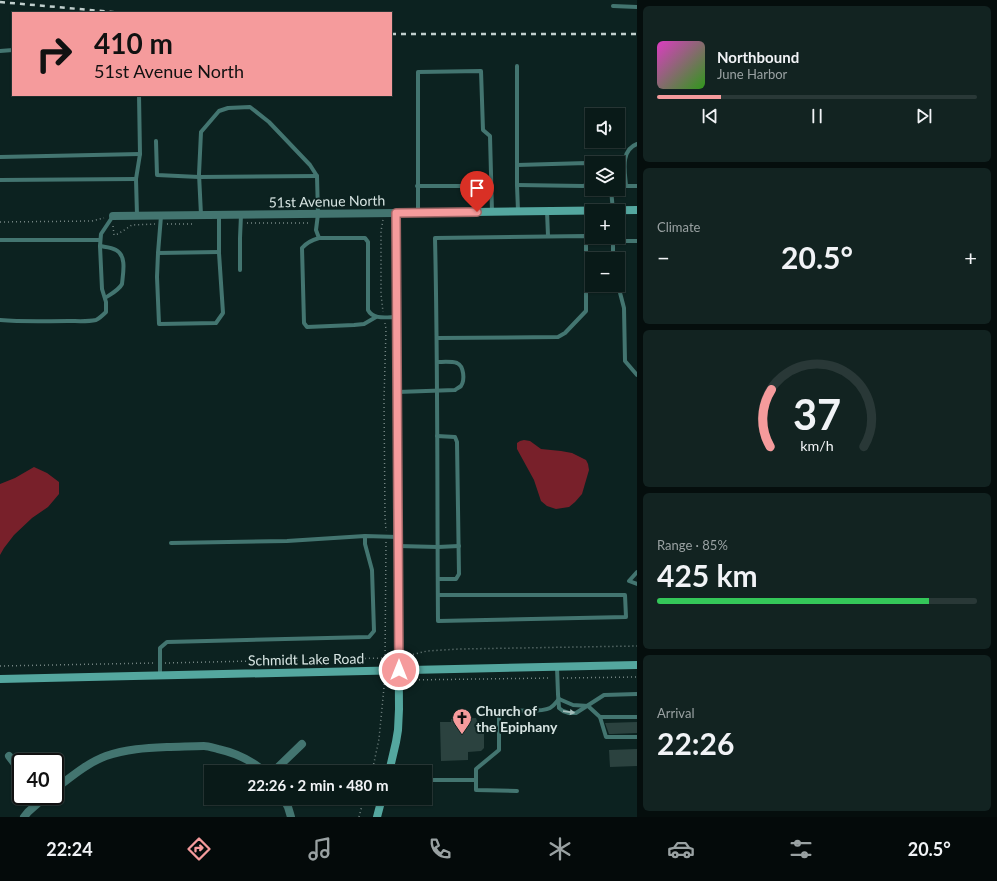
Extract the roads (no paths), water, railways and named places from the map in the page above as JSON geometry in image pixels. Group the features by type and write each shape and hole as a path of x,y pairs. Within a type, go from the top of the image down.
{"street":[{"name":"51st Avenue North","path":"625,210 637,210"},
{"name":"51st Avenue North","path":"113,216 585,211"},
{"path":"391,765 398,730 399,680 396,213"},
{"name":"Schmidt Lake Road","path":"0,679 637,665"},
{"path":"280,765 302,744"},
{"path":"64,782 90,764 106,756 126,750 148,748 205,746 230,752 245,758 256,765"},
{"path":"9,756 12,760"},
{"path":"24,817 35,805"},
{"path":"287,805 291,817"},
{"path":"377,817 380,805"}],"lane":[{"path":"613,6 637,7"},
{"path":"0,51 12,50"},
{"path":"517,66 518,212"},
{"path":"418,213 418,72 481,71 483,130 490,136 492,212"},
{"path":"137,216 136,179 140,154 139,96"},
{"path":"201,215 199,177 201,132 220,111 228,108 250,106 269,122 310,165 317,176 318,214 316,230 319,238"},
{"path":"156,141 157,175 199,177 317,176"},
{"path":"637,144 627,150 626,156 626,186 637,186"},
{"path":"0,157 140,154"},
{"path":"517,165 585,163"},
{"path":"0,180 136,179"},
{"path":"417,186 492,186"},
{"path":"517,186 585,186"},
{"path":"547,211 548,236"},
{"path":"240,270 241,214"},
{"path":"161,216 157,277 159,324 216,323 223,313 219,252 219,215"},
{"path":"0,320 96,320 106,312 106,302 102,289 100,234 113,216"},
{"path":"437,338 558,337 565,333 586,311 586,236 435,238 437,338 438,621 626,617 625,595 438,595"},
{"path":"376,317 364,324 354,325 308,327 304,324 302,248 311,240 319,238 365,238 368,242 368,310 370,314 376,317 397,317"},
{"path":"0,240 100,240"},
{"path":"625,240 637,241"},
{"path":"100,246 118,251 123,262 121,287 105,298"},
{"path":"158,253 219,252"},
{"path":"620,292 624,308 625,361 637,375"},
{"path":"397,392 456,390 463,381 460,364 455,362 437,362"},
{"path":"437,436 455,437 457,442 459,546 459,574 456,579 438,579"},
{"path":"160,675 160,648 167,642 369,637 374,630 372,570 365,544 365,536"},
{"path":"171,543 287,541 365,536 386,538 398,537"},
{"path":"398,546 459,546"},
{"path":"637,572 629,581 637,584"},
{"path":"557,666 559,708 563,711 576,713 604,695 637,694"},
{"path":"559,699 574,705 588,706 600,718 606,738 637,737"},
{"path":"517,790 476,790 476,769 499,750 499,710 547,709 552,708 559,699"},
{"path":"600,718 637,717"},
{"path":"432,780 476,780"}],"railway":[{"path":"0,2 113,12"},
{"path":"392,34 637,34"}],"place":[{"name":"Church of the Epiphany","path":"462,735"}]}
